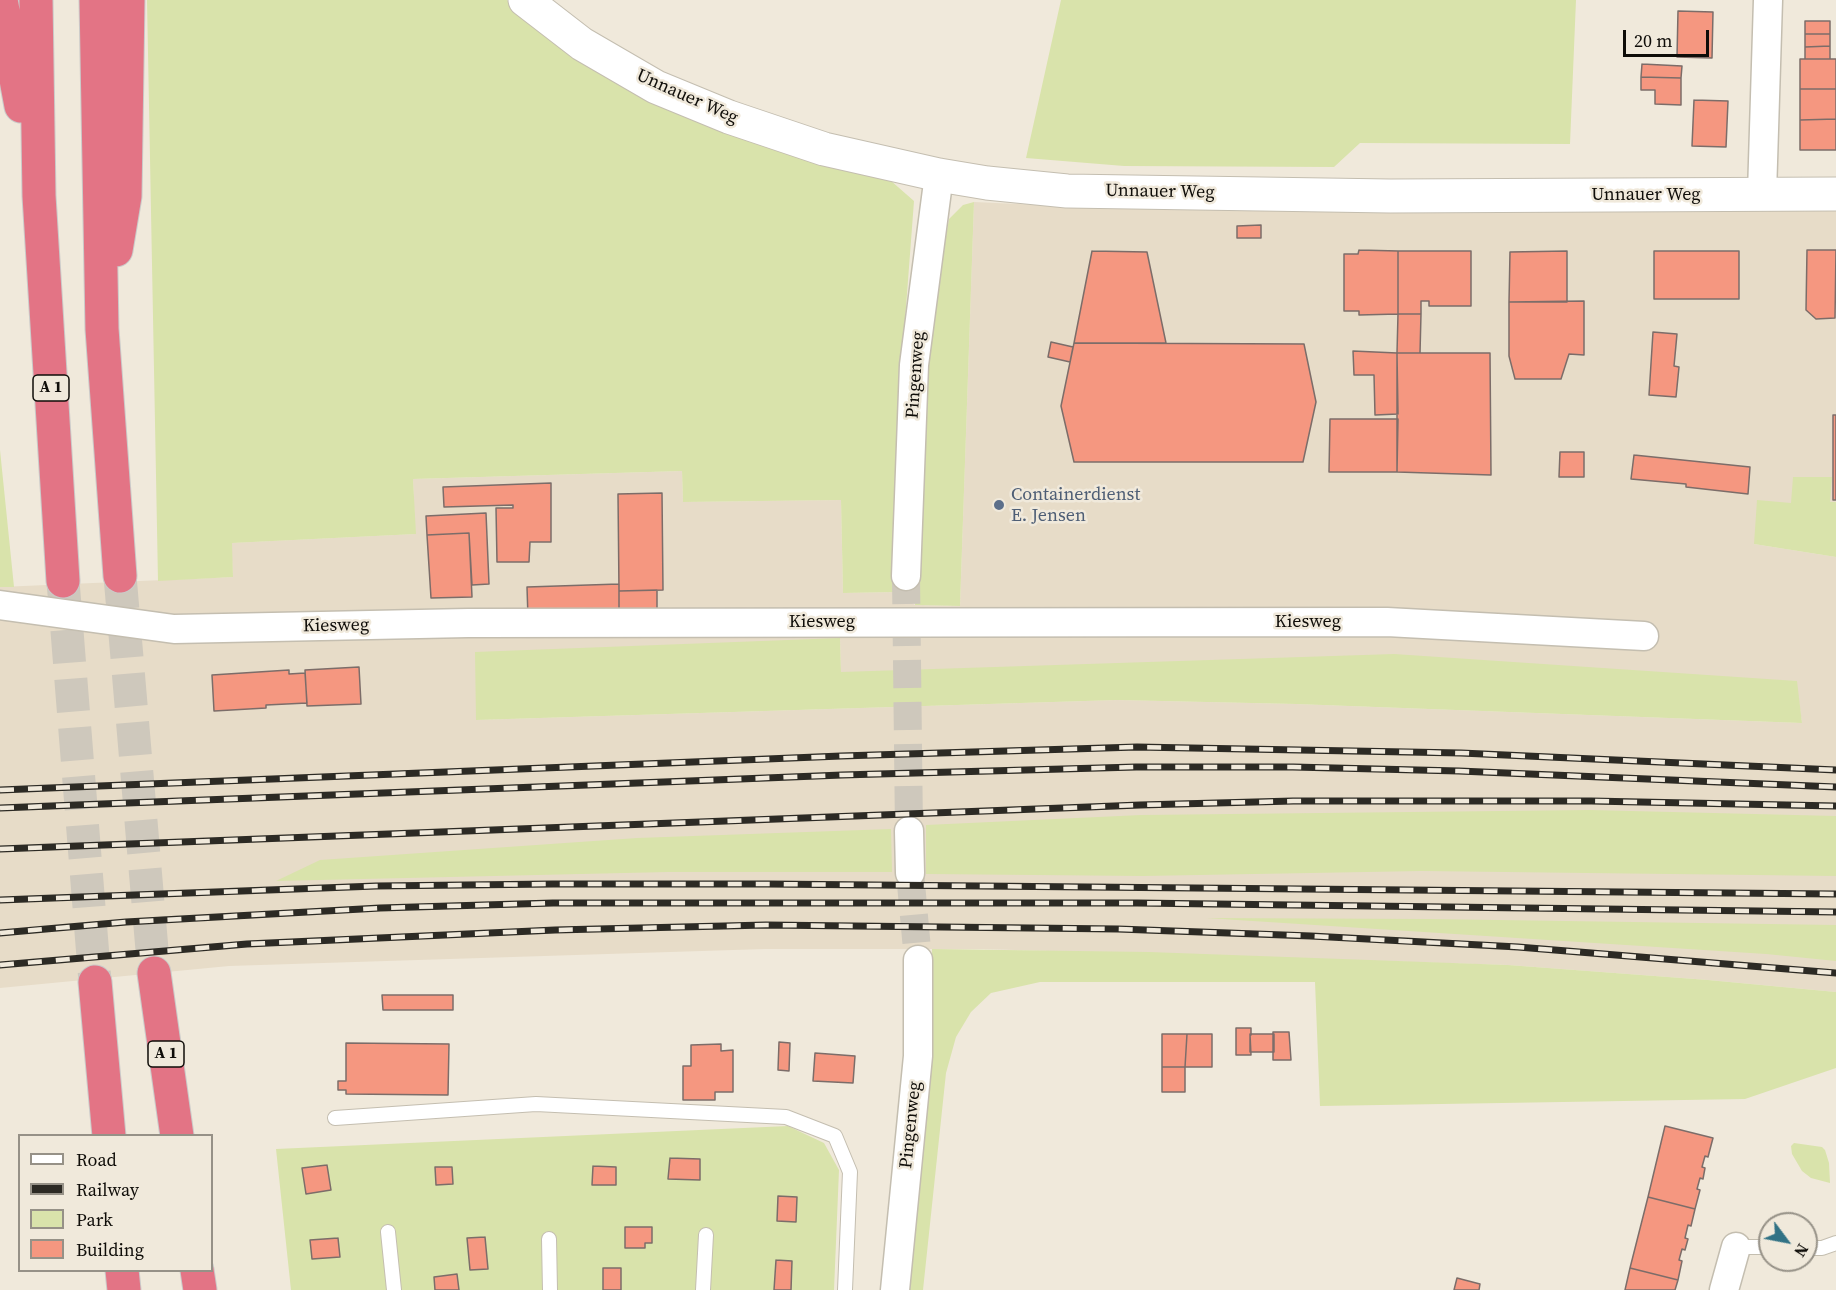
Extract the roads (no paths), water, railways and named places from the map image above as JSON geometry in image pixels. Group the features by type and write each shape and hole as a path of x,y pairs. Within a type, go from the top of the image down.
{"highway":[{"path":"1,0 39,196"},
{"name":"A 1","path":"36,0 39,196 63,580"},
{"path":"96,0 102,329 120,576"},
{"path":"102,329 125,196 128,0"},
{"name":"A 1","path":"154,973 177,1134"},
{"path":"95,982 109,1134"},
{"path":"122,1272 124,1290"},
{"path":"197,1272 200,1290"}],"street":[{"name":"Unnauer Weg","path":"525,0 582,44 667,91 729,117 824,149 939,175 987,183 1067,191 1390,196 1836,194"},
{"path":"1762,194 1768,0"},
{"name":"Pingenweg","path":"906,576 914,365 939,175"},
{"name":"Kiesweg","path":"0,605 174,629 468,623 1388,622 1644,636"},
{"path":"909,831 910,873"},
{"name":"Pingenweg","path":"895,1290 918,1056 918,960"},
{"path":"1724,1290 1736,1247"}],"lane":[{"path":"335,1118 536,1104 786,1117 835,1136 850,1172 845,1290"},
{"path":"388,1232 394,1290"},
{"path":"703,1290 706,1235"},
{"path":"549,1239 550,1290"},
{"path":"1818,1248 1836,1243"},
{"path":"1736,1247 1758,1247"}],"tunnel":[{"path":"120,576 154,973"},
{"path":"906,576 909,831"},
{"path":"63,581 95,982"},
{"path":"910,873 918,960"}],"railway":[{"path":"0,790 841,756 1137,747 1461,753 1836,770"},
{"path":"0,808 842,775 1136,767 1293,767 1459,771 1836,787"},
{"path":"0,849 1293,801 1591,801 1836,806"},
{"path":"0,900 376,886 553,884 1836,894"},
{"path":"0,933 126,922 380,908 553,903 1137,903 1836,912"},
{"path":"0,965 247,944 555,930 766,925 1118,929 1311,936 1518,947 1836,973"}],"place":[{"name":"Containerdienst E. Jensen","path":"999,505"}]}
